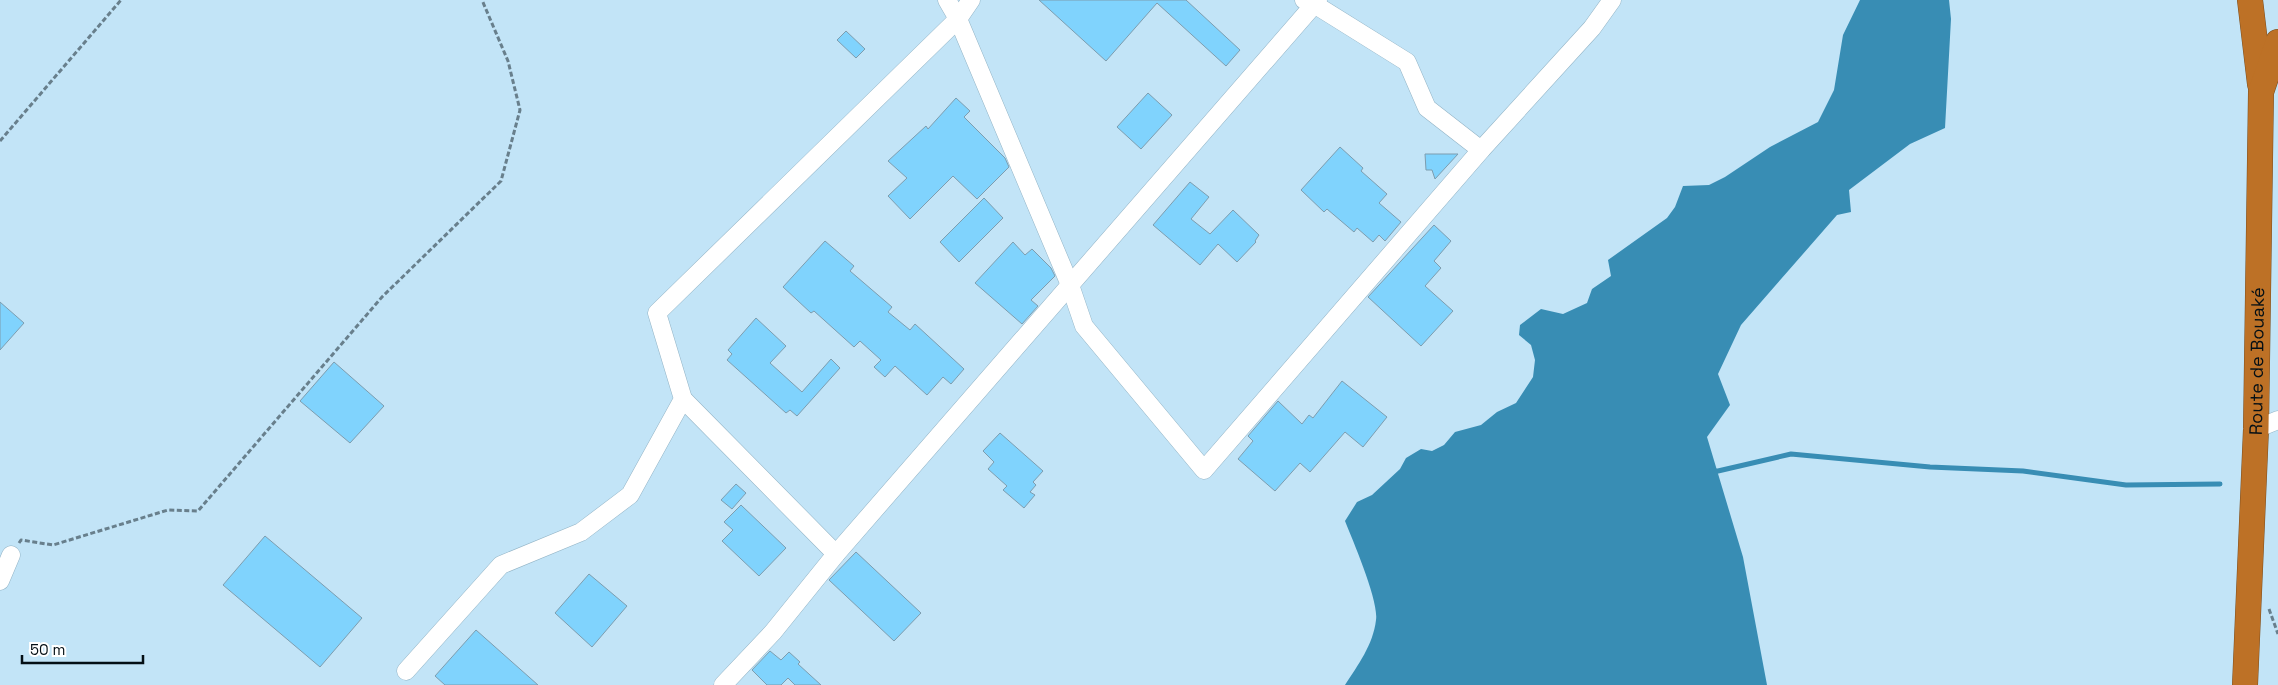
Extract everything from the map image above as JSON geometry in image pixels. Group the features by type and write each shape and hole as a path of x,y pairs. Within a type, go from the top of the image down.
{"highway":[{"path":"2250,0 2261,92"},
{"name":"Route de Bouaké","path":"2245,685 2267,424 2261,92 2278,42"}],"street":[{"path":"947,0 958,18 1070,285 1084,326 1204,470 1481,150 1592,28 1612,0"},
{"path":"836,554 683,399 656,313 958,18 971,0"},
{"path":"724,685 773,632 836,554 1070,285 1312,1 1407,62 1427,108 1481,150"},
{"path":"406,671 501,565 581,532 630,495 683,399"},
{"path":"0,581 11,555"}],"path":[{"path":"0,141 121,0"},
{"path":"11,555 21,540 53,545 168,510 198,511 382,297 501,181 520,110 508,61 482,0"}],"water":[{"path":"1860,0 1949,0 1951,19 1945,128 1910,144 1849,190 1851,212 1837,215 1741,325 1718,374 1730,405 1707,437 1743,557 1767,685 1345,685 1360,662 1372,638 1376,620 1374,599 1370,586 1345,521 1357,502 1372,495 1400,469 1406,458 1421,449 1432,451 1444,445 1455,432 1481,425 1497,412 1516,403 1533,377 1535,360 1531,345 1519,335 1520,325 1541,309 1563,314 1587,303 1592,289 1611,276 1608,260 1667,218 1675,207 1683,186 1709,185 1725,177 1770,147 1818,122 1834,90 1843,35"}],"building":[{"path":"1039,0 1186,0 1240,50 1226,66 1157,3 1106,61"},
{"path":"846,31 865,49 856,58 837,40"},
{"path":"1148,93 1172,115 1141,149 1117,127"},
{"path":"956,98 970,111 964,117 1005,158 1009,167 977,199 953,176 910,219 888,196 907,178 888,161 926,126 928,129"},
{"path":"1340,147 1363,168 1361,171 1387,194 1379,203 1401,222 1385,241 1379,235 1373,242 1357,228 1354,232 1327,209 1324,212 1301,190"},
{"path":"1425,154 1458,154 1435,179 1432,170 1426,170"},
{"path":"1190,182 1209,197 1191,219 1210,234 1233,210 1259,235 1256,242 1237,262 1218,244 1200,265 1153,225"},
{"path":"984,198 1003,218 959,262 940,242"},
{"path":"1434,225 1451,241 1434,261 1441,268 1425,286 1453,311 1421,346 1368,297"},
{"path":"825,241 854,266 850,271 892,307 888,312 910,330 915,324 964,369 951,384 943,377 927,395 895,366 885,377 874,367 881,360 860,341 854,347 814,311 811,313 783,287"},
{"path":"1013,242 1025,255 1032,249 1051,268 1055,276 1031,300 1038,306 1022,324 975,283"},
{"path":"0,302 24,323 0,350"},
{"path":"756,318 786,346 770,363 802,392 831,359 840,368 797,416 790,410 786,413 727,360 732,354 728,350"},
{"path":"334,362 384,406 350,443 300,401"},
{"path":"1342,381 1387,417 1363,447 1345,432 1310,472 1300,463 1275,491 1238,459 1253,441 1248,436 1278,401 1302,424 1309,415 1313,418"},
{"path":"1000,433 1043,471 1033,482 1036,485 1030,492 1035,495 1024,508 1003,490 1007,486 988,469 994,462 983,451"},
{"path":"736,484 746,493 732,509 721,500"},
{"path":"741,505 786,548 759,576 722,541 733,530 724,522"},
{"path":"265,536 362,618 320,667 223,585"},
{"path":"856,552 921,613 894,641 829,580"},
{"path":"589,574 627,606 592,647 555,613"},
{"path":"476,630 538,685 445,685 435,676"},
{"path":"770,651 781,660 789,652 800,662 798,664 821,685 795,685 788,678 781,685 767,685 752,670"}],"waterway":[{"path":"1712,471 1791,454 1930,467 2023,471 2126,485 2220,484"}]}
